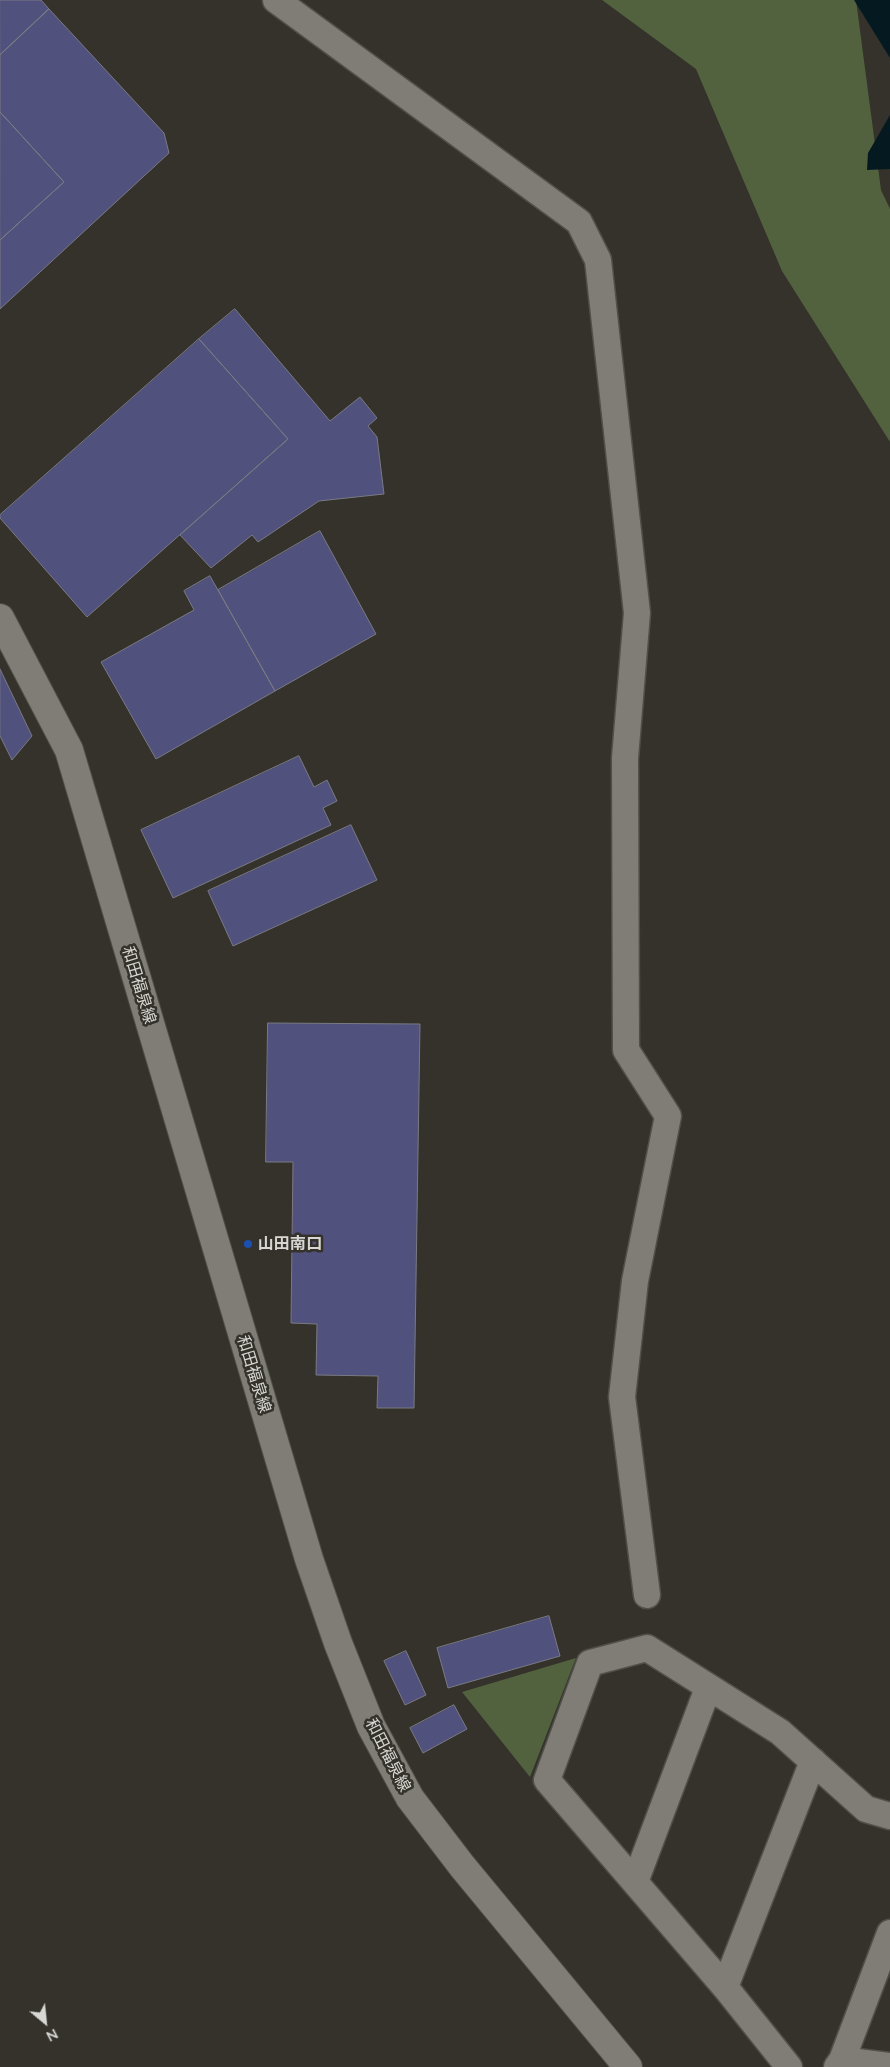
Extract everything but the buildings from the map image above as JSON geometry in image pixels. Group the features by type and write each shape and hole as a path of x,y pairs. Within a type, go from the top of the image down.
{"main road":[{"name":"和田福泉線","path":"0,618 69,750 309,1559 338,1643 371,1726 410,1798 462,1866 628,2067"}],"street":[{"path":"287,3 580,222 598,260 637,613 625,758 626,1050 668,1116 635,1281 622,1397 647,1595"},
{"path":"789,2067 725,1987 547,1780 590,1663 647,1648 780,1732 866,1809 890,1816"},
{"path":"634,1882 708,1688"},
{"path":"725,1987 813,1761"},
{"path":"890,1933 839,2063 890,2066"}],"green space":[{"path":"602,0 856,0 881,190 890,209 890,442 782,271 696,69"},
{"path":"576,1658 530,1777 462,1692"}],"water":[{"path":"854,0 890,0 890,58"},
{"path":"890,115 890,169 867,170 868,153"}],"place":[{"name":"山田南口","path":"248,1244"}]}
